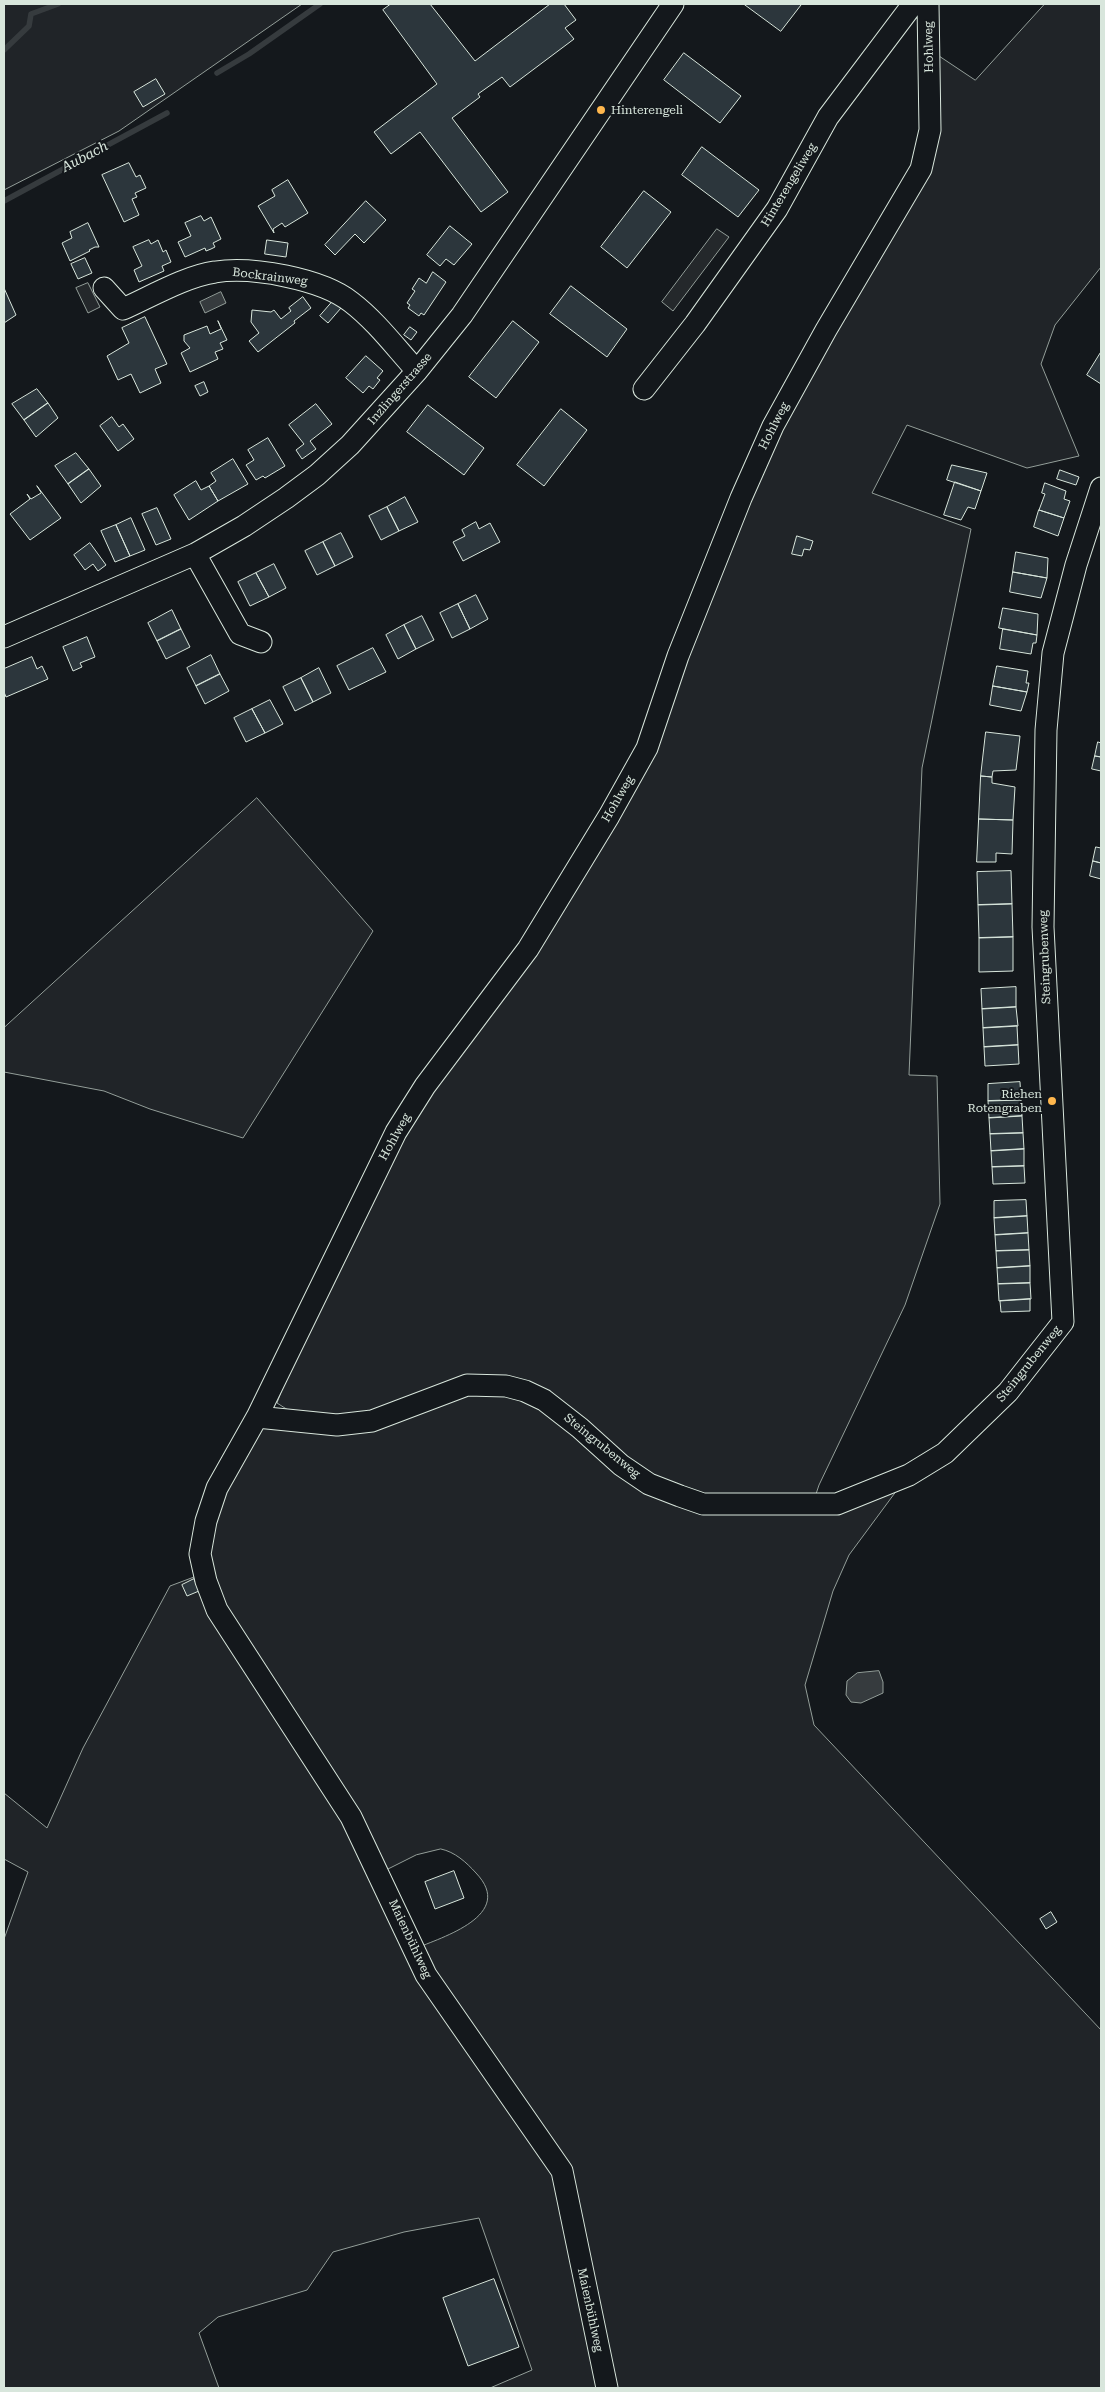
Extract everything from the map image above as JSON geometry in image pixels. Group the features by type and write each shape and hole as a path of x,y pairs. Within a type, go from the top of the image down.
{"street":[{"name":"Inzlingerstrasse","path":"4,637 195,554 244,526 317,475 350,445 417,371 462,315 674,4"},
{"name":"Hinterengeliweg","path":"644,389 695,324 777,209 828,117 913,4"},
{"name":"Hohlweg","path":"200,1554 206,1521 218,1488 257,1417 396,1132 426,1086 528,949 609,816 647,748 678,656 772,426 921,169 930,130 928,4"},
{"name":"Bockrainweg","path":"104,288 123,309 189,280 214,272 243,271 314,282 335,291 351,302 366,315 417,371"},
{"name":"Steingrubenweg","path":"257,1417 337,1425 372,1421 467,1385 506,1386 525,1391 544,1400 580,1428 621,1465 649,1484 680,1496 703,1504 837,1504 909,1475 945,1453 1008,1392 1063,1322 1043,927 1046,730 1054,652 1076,565 1101,488"},
{"path":"195,554 240,634 261,642"},
{"name":"Maienbühlweg","path":"200,1554 206,1581 217,1610 351,1817 426,1975 562,2171 607,2388"}],"shaded area":[{"path":"4,4 302,4 119,131 4,190"},
{"path":"1045,4 1101,4 1101,267 1055,325 1041,364 1079,456 1027,468 907,425 872,493 971,529 922,768 909,1075 937,1076 940,1204 905,1305 819,1485 814,1500 710,1496 667,1485 509,1380 355,1418 299,1417 277,1403 291,1364 401,1136 638,775 754,472 920,179 936,54 975,80"},
{"path":"717,229 729,237 673,311 662,302"},
{"path":"88,283 100,307 88,313 76,288"},
{"path":"221,292 226,303 205,313 200,302"},
{"path":"257,798 373,931 243,1138 150,1109 104,1091 4,1072 4,1028"},
{"path":"502,1390 565,1421 709,1508 900,1486 849,1555 833,1591 805,1685 814,1725 1101,2030 1101,2388 490,2388 532,2370 479,2218 404,2232 333,2252 307,2290 218,2317 199,2333 219,2388 4,2388 4,1939 28,1872 4,1859 4,1793 47,1828 83,1748 170,1586 194,1577 225,1489 257,1428 281,1427 473,1392","holes":["441,1849 451,1852 460,1858 476,1873 486,1888 487,1901 482,1912 471,1922 457,1931 414,1949 380,1873 416,1855"]},
{"path":"879,1671 883,1682 883,1693 861,1703 851,1702 846,1695 847,1681 857,1673"}],"building":[{"path":"391,4 430,4 475,61 550,4 564,4 576,20 565,28 574,39 510,87 502,77 478,94 480,97 452,118 508,192 481,212 420,132 391,154 374,132 437,84 383,10"},
{"path":"744,4 801,4 801,5 781,31"},
{"path":"684,53 741,96 720,123 664,80"},
{"path":"156,79 165,94 143,107 134,92"},
{"path":"702,147 759,190 738,217 682,175"},
{"path":"129,163 136,177 140,175 146,188 135,193 137,197 132,199 139,215 124,222 102,175"},
{"path":"288,180 308,213 285,227 282,223 273,229 274,233 258,206 275,196 272,190"},
{"path":"644,191 671,212 627,268 601,247"},
{"path":"366,201 386,220 364,243 355,234 335,255 325,245"},
{"path":"201,216 204,221 211,217 221,239 213,243 215,247 206,251 205,248 185,257 178,242 191,236 185,223"},
{"path":"88,223 99,247 95,247 70,261 62,243 72,238 70,232"},
{"path":"450,226 472,244 454,265 446,259 440,266 427,255"},
{"path":"149,240 151,244 158,240 163,252 166,250 171,262 162,266 164,271 139,282 134,270 142,266 133,247"},
{"path":"267,240 288,243 286,257 265,254"},
{"path":"85,258 92,273 78,279 71,264"},
{"path":"433,272 446,282 424,315 421,313 419,316 408,308 410,305 407,303 415,291 412,289 419,278 426,283"},
{"path":"571,286 627,329 607,357 550,314"},
{"path":"4,288 16,315 4,323"},
{"path":"303,297 311,308 258,352 249,341 259,333 251,322 252,310 271,312 274,310 281,319 291,311 289,308"},
{"path":"333,301 341,308 328,323 320,316"},
{"path":"145,317 167,364 155,369 161,383 140,393 131,374 118,380 107,356 129,343 122,328"},
{"path":"218,321 227,340 220,343 223,349 215,352 218,359 190,372 181,353 190,348 184,341 184,335 207,326 210,334 221,329"},
{"path":"513,321 539,342 496,398 469,377"},
{"path":"410,327 417,332 411,340 404,335"},
{"path":"1101,352 1101,384 1087,375"},
{"path":"366,356 383,371 377,378 380,380 373,389 369,386 363,393 346,378"},
{"path":"204,382 208,392 200,396 195,386"},
{"path":"37,389 48,403 24,420 12,404"},
{"path":"48,403 58,418 36,437 24,420"},
{"path":"316,404 332,424 310,441 316,449 302,459 296,450 304,444 289,425"},
{"path":"428,405 484,448 464,475 407,432"},
{"path":"561,409 587,430 544,486 517,465"},
{"path":"112,417 119,427 123,424 134,439 118,451 100,426"},
{"path":"268,438 285,466 265,478 263,476 256,480 246,465 254,460 248,450"},
{"path":"76,453 89,469 68,484 55,466"},
{"path":"233,459 248,484 218,501 209,486 216,481 211,473"},
{"path":"952,465 987,473 981,491 947,480"},
{"path":"89,469 101,486 81,503 68,484"},
{"path":"1060,470 1079,477 1076,485 1057,479"},
{"path":"196,481 201,490 209,486 218,501 189,520 174,495"},
{"path":"955,482 981,491 975,509 968,507 961,520 944,515"},
{"path":"1045,483 1066,491 1064,499 1070,501 1064,518 1039,510 1045,494 1042,493"},
{"path":"37,486 61,518 30,540 10,514 30,499 27,494 31,499 41,493"},
{"path":"405,497 418,522 399,531 387,507"},
{"path":"387,507 399,531 381,540 369,516"},
{"path":"157,508 171,539 156,545 142,514"},
{"path":"1039,510 1064,518 1058,536 1034,527"},
{"path":"131,518 145,550 130,556 116,525"},
{"path":"476,522 479,529 490,523 500,542 463,561 453,542 465,536 462,530"},
{"path":"116,525 130,556 115,562 101,531"},
{"path":"341,533 353,557 335,566 323,542"},
{"path":"797,536 813,541 810,550 804,549 802,556 792,554"},
{"path":"323,542 335,566 317,575 305,551"},
{"path":"90,543 106,565 98,571 93,564 85,570 74,555"},
{"path":"1016,552 1048,558 1047,578 1013,572"},
{"path":"274,564 286,588 269,597 256,573"},
{"path":"1013,572 1047,578 1041,598 1010,592"},
{"path":"256,573 269,597 250,606 238,582"},
{"path":"476,595 488,619 470,629 458,604"},
{"path":"458,604 470,629 452,638 440,613"},
{"path":"1003,608 1038,614 1037,635 999,628"},
{"path":"172,610 181,629 157,641 148,623"},
{"path":"422,616 434,640 416,649 404,625"},
{"path":"404,625 416,649 398,659 386,635"},
{"path":"181,629 190,647 166,659 157,641"},
{"path":"1003,629 1037,635 1031,654 1000,649"},
{"path":"87,637 95,657 80,663 82,667 73,671 63,647"},
{"path":"373,648 386,672 349,690 337,666"},
{"path":"211,655 220,674 196,686 187,668"},
{"path":"32,657 37,669 42,666 48,679 6,697 4,692 4,669"},
{"path":"997,666 1028,671 1026,683 1029,683 1027,692 993,686"},
{"path":"319,668 331,693 313,702 301,678"},
{"path":"220,674 229,691 205,704 196,686"},
{"path":"301,678 313,702 295,711 283,687"},
{"path":"993,686 1027,692 1021,711 990,705"},
{"path":"270,700 283,724 265,733 252,709"},
{"path":"252,709 265,733 246,742 234,718"},
{"path":"986,732 1020,736 1016,770 993,771 992,777 981,776"},
{"path":"1098,742 1101,743 1101,757 1095,756"},
{"path":"1095,756 1101,757 1101,771 1092,769"},
{"path":"981,776 992,777 992,783 1015,787 1013,820 979,819"},
{"path":"979,819 1013,820 1012,854 996,853 996,862 977,862"},
{"path":"1096,847 1101,848 1101,863 1093,861"},
{"path":"1093,861 1101,863 1101,879 1090,876"},
{"path":"1011,871 1012,904 978,905 977,872"},
{"path":"1012,904 1013,937 979,938 978,905"},
{"path":"1013,937 1013,971 979,972 979,938"},
{"path":"1016,987 1016,1007 982,1009 981,989"},
{"path":"1016,1007 1018,1026 983,1028 982,1009"},
{"path":"1017,1026 1018,1045 984,1047 983,1028"},
{"path":"1018,1045 1019,1064 985,1066 984,1047"},
{"path":"1020,1082 1021,1100 988,1101 988,1084"},
{"path":"1021,1100 1022,1116 989,1118 988,1101"},
{"path":"1022,1116 1023,1133 990,1134 989,1118"},
{"path":"1023,1133 1024,1149 991,1151 990,1134"},
{"path":"1024,1149 1024,1166 992,1167 991,1151"},
{"path":"1024,1166 1025,1183 993,1184 992,1167"},
{"path":"1026,1200 1027,1216 994,1218 994,1201"},
{"path":"1027,1216 1028,1233 995,1235 994,1218"},
{"path":"1028,1233 1029,1250 996,1251 995,1235"},
{"path":"1029,1250 1030,1266 997,1268 996,1251"},
{"path":"1030,1266 1030,1283 998,1284 997,1268"},
{"path":"1030,1283 1031,1299 999,1301 998,1284"},
{"path":"1030,1299 1030,1311 1001,1312 1000,1301"},
{"path":"194,1579 199,1591 187,1596 182,1585"},
{"path":"454,1871 464,1898 435,1909 425,1882"},
{"path":"1051,1912 1057,1922 1046,1929 1040,1919"},
{"path":"494,2279 519,2347 468,2366 443,2298"}],"waterway":[{"name":"Aubach","path":"4,50 29,26 31,14 58,4"},
{"name":"Aubach","path":"217,73 249,54 320,4"},
{"name":"Aubach","path":"4,201 167,113"}],"place":[{"name":"Hinterengeli","path":"601,110"},
{"name":"Riehen Rotengraben","path":"1052,1101"}]}
